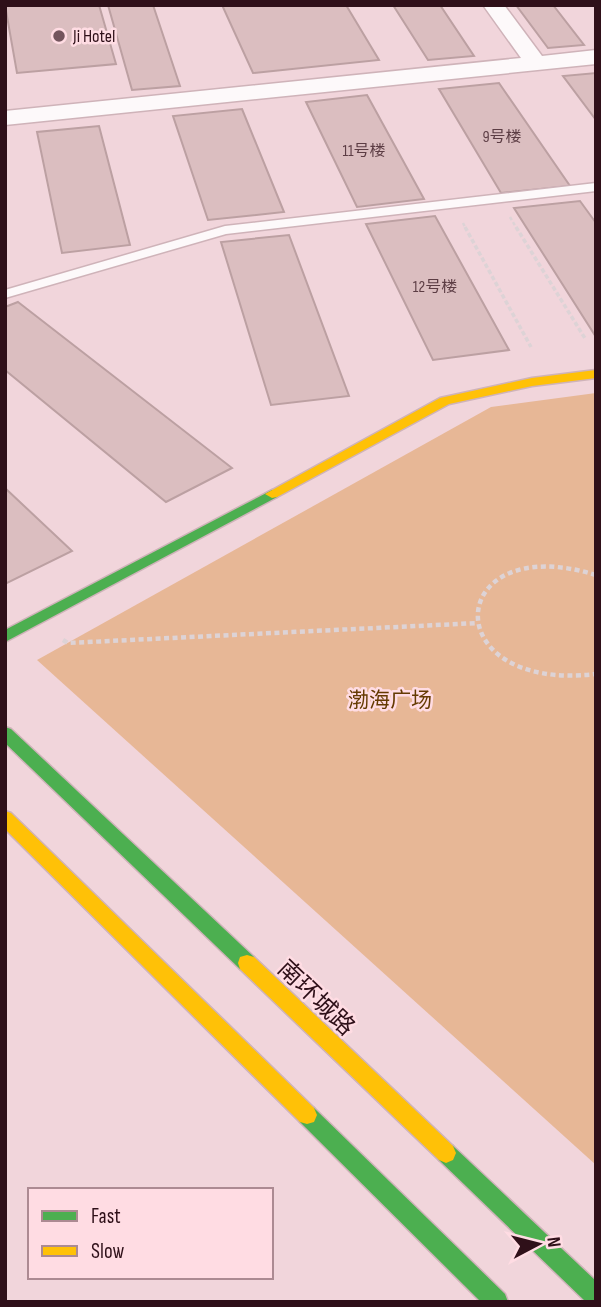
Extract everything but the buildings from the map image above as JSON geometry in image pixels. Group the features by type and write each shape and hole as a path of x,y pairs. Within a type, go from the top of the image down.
{"main road":[{"path":"5,637 445,401 532,382 596,374"},
{"name":"南环城路","path":"5,733 596,1296"},
{"path":"5,818 497,1302"}],"street":[{"path":"493,5 536,63"},
{"path":"5,118 596,57"}],"lane":[{"path":"5,294 225,230 596,187"}],"path":[{"path":"499,198 586,340"},
{"path":"452,203 531,347"},
{"path":"596,575 556,565 530,566 506,574 488,587 479,604 478,623 485,641 501,657 523,669 549,677 576,678 596,674"},
{"path":"36,621 68,643 478,623"}],"green space":[{"name":"渤海广场","path":"596,393 596,1165 37,660 491,407"}],"traffic: fast":[{"path":"5,637 272,494"},
{"path":"5,733 247,963"},
{"path":"307,1115 497,1302"},
{"path":"446,1153 596,1296"}],"traffic: slow":[{"path":"272,494 445,401 532,382 596,374"},
{"path":"5,818 307,1115"},
{"path":"247,963 446,1153"}],"place":[{"name":"Ji Hotel","path":"59,36"}]}
